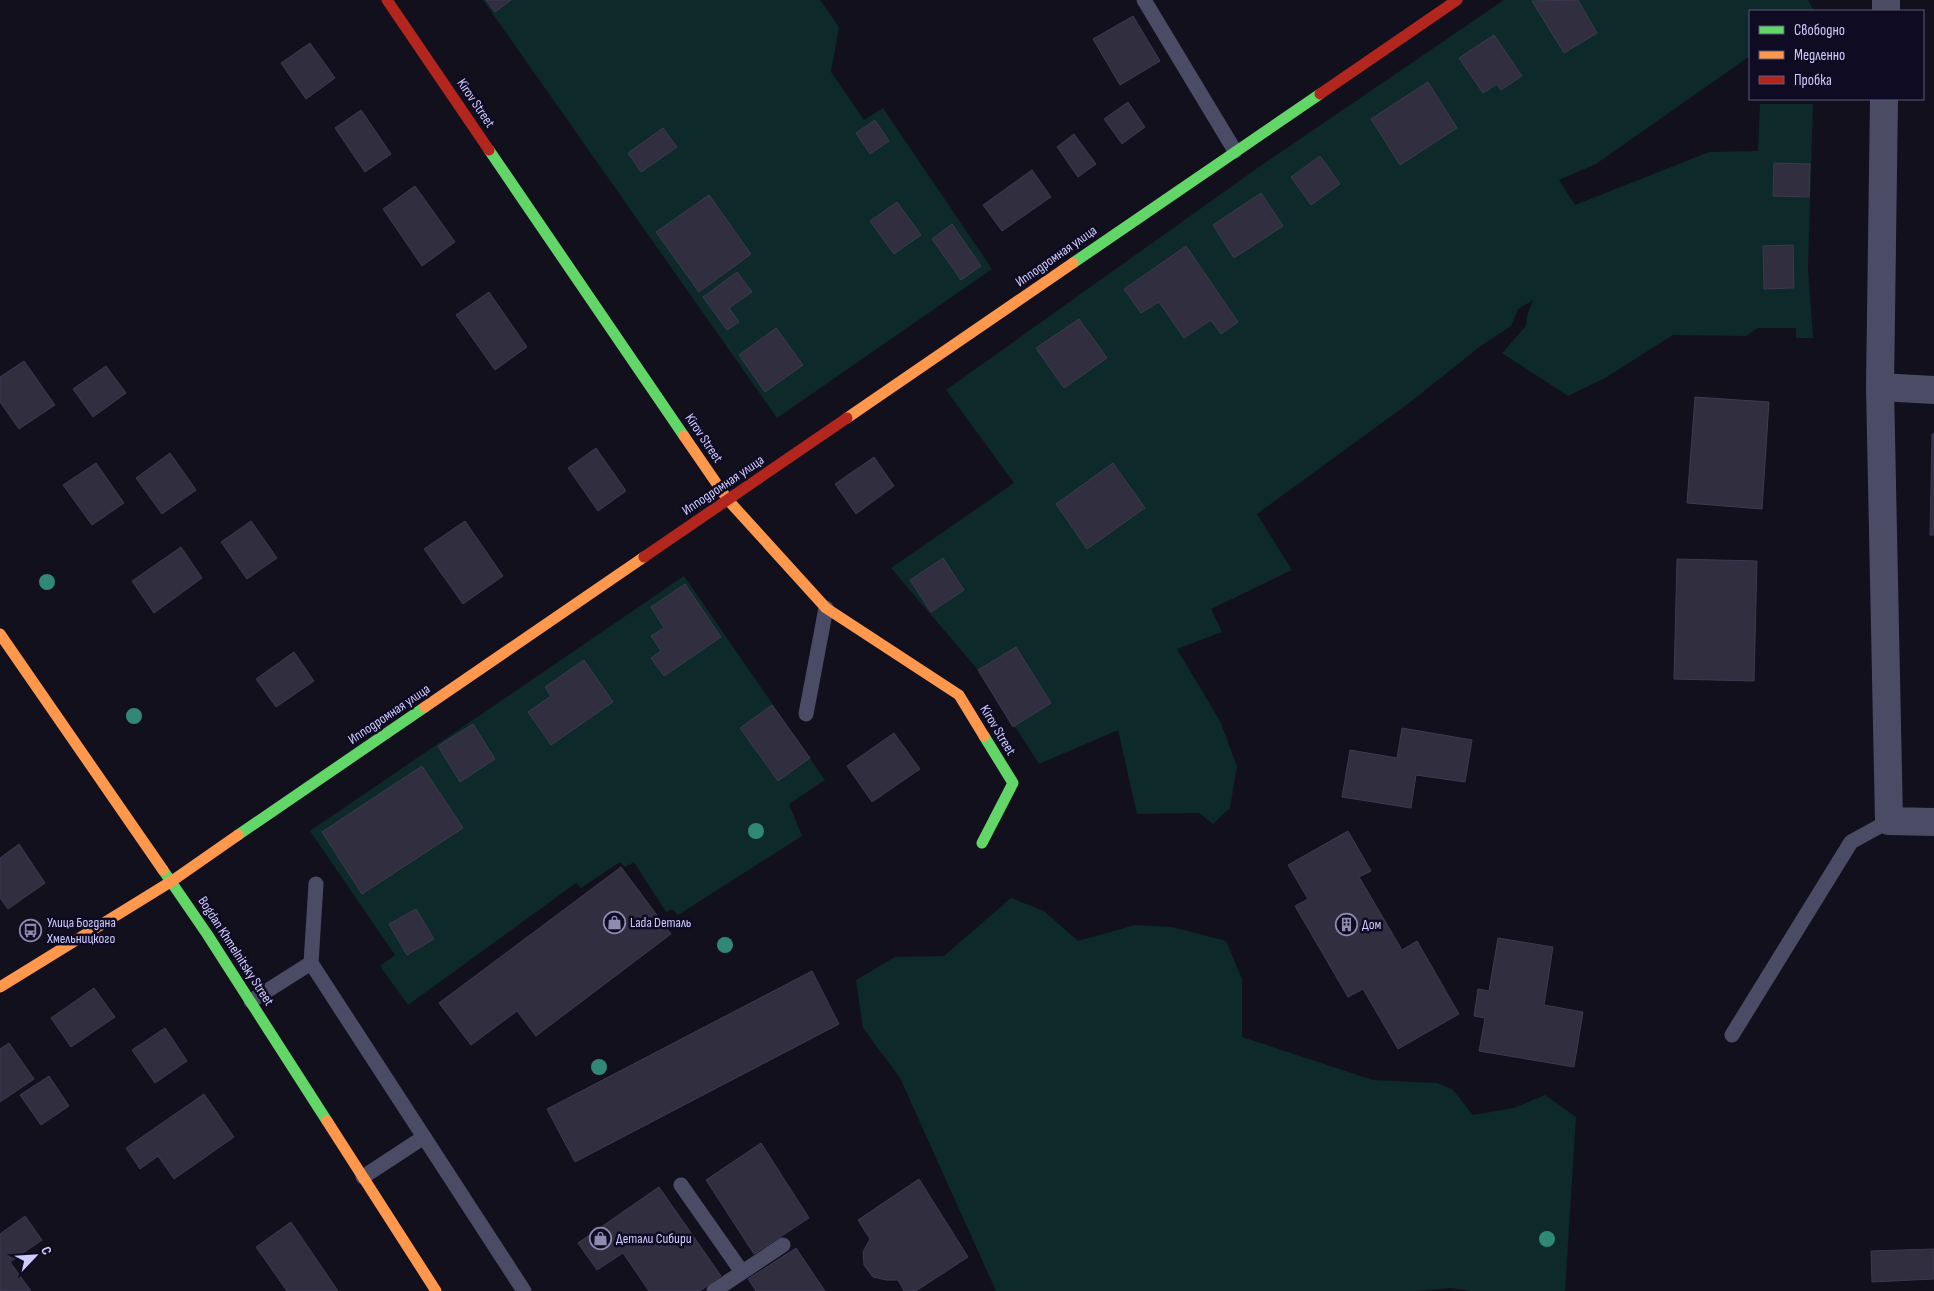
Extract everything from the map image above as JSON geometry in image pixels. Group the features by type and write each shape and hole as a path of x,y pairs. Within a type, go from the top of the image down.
{"street":[{"name":"Kirov Street","path":"387,0 728,500 826,608 959,695 1013,783 982,842"},
{"name":"Ипподромная улица","path":"0,987 172,881 1457,0"},
{"path":"1884,100 1880,387 1889,821 1934,822"},
{"path":"1880,387 1934,390"},
{"name":"Bogdan Khmelnitsky Street","path":"0,634 172,881 436,1291"}],"lane":[{"path":"1144,0 1235,151"},
{"path":"806,714 826,608"},
{"path":"1732,1035 1851,842 1889,821"},
{"path":"316,884 311,963 524,1291"},
{"path":"250,1001 311,963"},
{"path":"362,1177 424,1137"},
{"path":"681,1185 742,1272"},
{"path":"715,1291 783,1245"}],"green space":[{"path":"483,0 820,0 839,27 831,72 864,120 883,108 992,269 777,418"},
{"path":"1504,0 1808,0 1813,10 1749,10 1749,57 1596,164 1559,180 1575,205 1709,152 1758,151 1760,104 1813,104 1808,268 1813,338 1796,338 1796,328 1758,328 1746,336 1673,335 1605,378 1568,396 1502,353 1526,326 1527,316 1533,300 1518,309 1511,326 1482,345 1409,403 1257,514 1292,570 1211,609 1222,632 1177,649 1220,721 1237,766 1230,808 1213,824 1199,813 1137,814 1118,730 1039,764 978,670 891,568 1014,483 946,390 1256,169"},
{"path":"684,576 825,780 789,804 802,836 678,915 672,909 666,912 634,862 625,867 620,862 581,888 576,883 408,1005 380,966 395,955 310,831"},
{"path":"1011,898 1044,911 1078,941 1135,925 1172,927 1226,941 1242,979 1242,1037 1373,1080 1437,1083 1452,1089 1473,1115 1514,1108 1545,1095 1576,1117 1565,1291 1471,1291 1451,1288 1418,1291 996,1291 900,1078 863,1028 856,980 895,957 944,956"}],"building":[{"path":"486,0 511,0 495,12"},
{"path":"1578,0 1597,33 1564,53 1532,1"},
{"path":"1133,16 1160,61 1120,85 1093,39"},
{"path":"1494,35 1522,76 1501,90 1497,84 1483,93 1459,58"},
{"path":"310,43 335,78 306,99 281,63"},
{"path":"1428,82 1457,128 1400,165 1371,119"},
{"path":"1128,102 1145,127 1122,144 1104,119"},
{"path":"361,110 391,154 365,172 335,128"},
{"path":"875,120 889,141 870,154 856,133"},
{"path":"663,128 677,147 641,172 628,153"},
{"path":"1074,134 1096,164 1078,177 1057,147"},
{"path":"1320,156 1340,184 1311,205 1291,177"},
{"path":"1774,163 1810,164 1809,197 1773,196"},
{"path":"1032,170 1051,197 1002,231 983,205"},
{"path":"415,186 455,242 422,266 383,209"},
{"path":"1261,193 1283,226 1234,258 1213,225"},
{"path":"709,195 751,254 699,292 656,232"},
{"path":"897,202 921,235 894,254 870,221"},
{"path":"952,224 981,266 961,280 932,239"},
{"path":"1793,245 1794,288 1764,289 1763,246"},
{"path":"1186,246 1238,322 1221,334 1211,320 1184,338 1159,302 1141,313 1124,289"},
{"path":"737,272 752,292 729,308 739,322 727,330 703,297"},
{"path":"489,292 527,347 495,370 456,315"},
{"path":"1079,319 1107,358 1064,388 1036,348"},
{"path":"776,328 803,365 765,392 739,355"},
{"path":"24,361 55,405 19,429 0,402 0,377"},
{"path":"106,366 126,393 93,417 73,389"},
{"path":"1695,397 1769,402 1762,509 1687,503"},
{"path":"1932,434 1934,434 1934,535 1930,535"},
{"path":"596,448 626,491 598,511 568,468"},
{"path":"170,453 196,490 162,514 136,478"},
{"path":"874,457 894,486 856,514 835,484"},
{"path":"96,463 124,503 92,525 63,485"},
{"path":"1113,463 1145,508 1087,549 1056,504"},
{"path":"251,521 277,558 247,579 221,542"},
{"path":"465,521 503,576 463,604 424,549"},
{"path":"181,547 202,578 154,613 132,581"},
{"path":"943,558 964,590 931,612 910,580"},
{"path":"1677,559 1757,561 1754,681 1674,679"},
{"path":"685,584 721,637 664,676 651,658 661,651 651,636 664,628 651,607"},
{"path":"1016,647 1051,703 1013,727 978,670"},
{"path":"294,652 314,681 276,707 256,679"},
{"path":"584,660 613,702 551,745 528,712 551,696 545,687"},
{"path":"772,705 810,758 778,781 740,728"},
{"path":"473,724 495,759 460,782 438,746"},
{"path":"1402,728 1472,740 1465,782 1416,775 1411,808 1342,797 1350,750 1397,758"},
{"path":"894,733 920,769 872,802 847,766"},
{"path":"422,766 463,828 362,894 322,832"},
{"name":"Дом","path":"1348,831 1371,871 1359,877 1402,950 1417,941 1459,1014 1398,1049 1363,989 1348,997 1295,906 1308,899 1288,865"},
{"path":"19,844 45,883 8,909 0,898 0,858"},
{"path":"621,867 671,934 536,1036 517,1011 471,1045 439,1003"},
{"path":"416,909 434,939 407,955 389,924"},
{"path":"1498,938 1553,947 1544,1005 1583,1012 1574,1067 1479,1051 1485,1018 1474,1016 1478,989 1489,991"},
{"path":"812,971 839,1024 575,1162 547,1109"},
{"path":"94,988 115,1017 71,1047 51,1018"},
{"path":"165,1028 187,1061 155,1083 132,1050"},
{"path":"9,1043 34,1079 0,1102 0,1049"},
{"path":"49,1076 69,1106 41,1125 20,1095"},
{"path":"204,1094 234,1137 174,1179 158,1156 140,1169 126,1148"},
{"path":"761,1143 809,1218 754,1254 706,1180"},
{"path":"919,1179 968,1257 916,1291 904,1291 898,1280 873,1277 864,1265 863,1252 870,1239 858,1220"},
{"path":"659,1187 721,1276 700,1291 649,1291 623,1253 597,1270 578,1243"},
{"path":"25,1216 42,1240 10,1262 31,1291 0,1291 0,1234"},
{"path":"291,1222 338,1291 287,1291 256,1247"},
{"path":"796,1248 825,1291 756,1291 748,1279"},
{"path":"1934,1249 1934,1279 1872,1282 1871,1251"}],"traffic: fast":[{"path":"1073,263 1320,94"},
{"path":"489,150 684,436"},
{"path":"238,835 425,707"},
{"path":"982,843 1013,783 984,736"},
{"path":"163,870 207,934 327,1121"}],"traffic: slow":[{"path":"847,418 1073,263"},
{"path":"684,436 728,500 826,608 959,695 984,736"},
{"path":"425,707 644,557"},
{"path":"0,634 163,870"},
{"path":"0,987 172,881 238,835"},
{"path":"327,1121 436,1291"}],"traffic: jam":[{"path":"387,0 489,150"},
{"path":"1320,94 1457,0"},
{"path":"644,557 847,418"}],"place":[{"name":"Lada Dеталь","path":"614,922"},
{"name":"Дом","path":"1346,924"},
{"name":"Улица Богдана Хмельницкого","path":"31,930"},
{"name":"Детали Сибири","path":"600,1238"}]}
